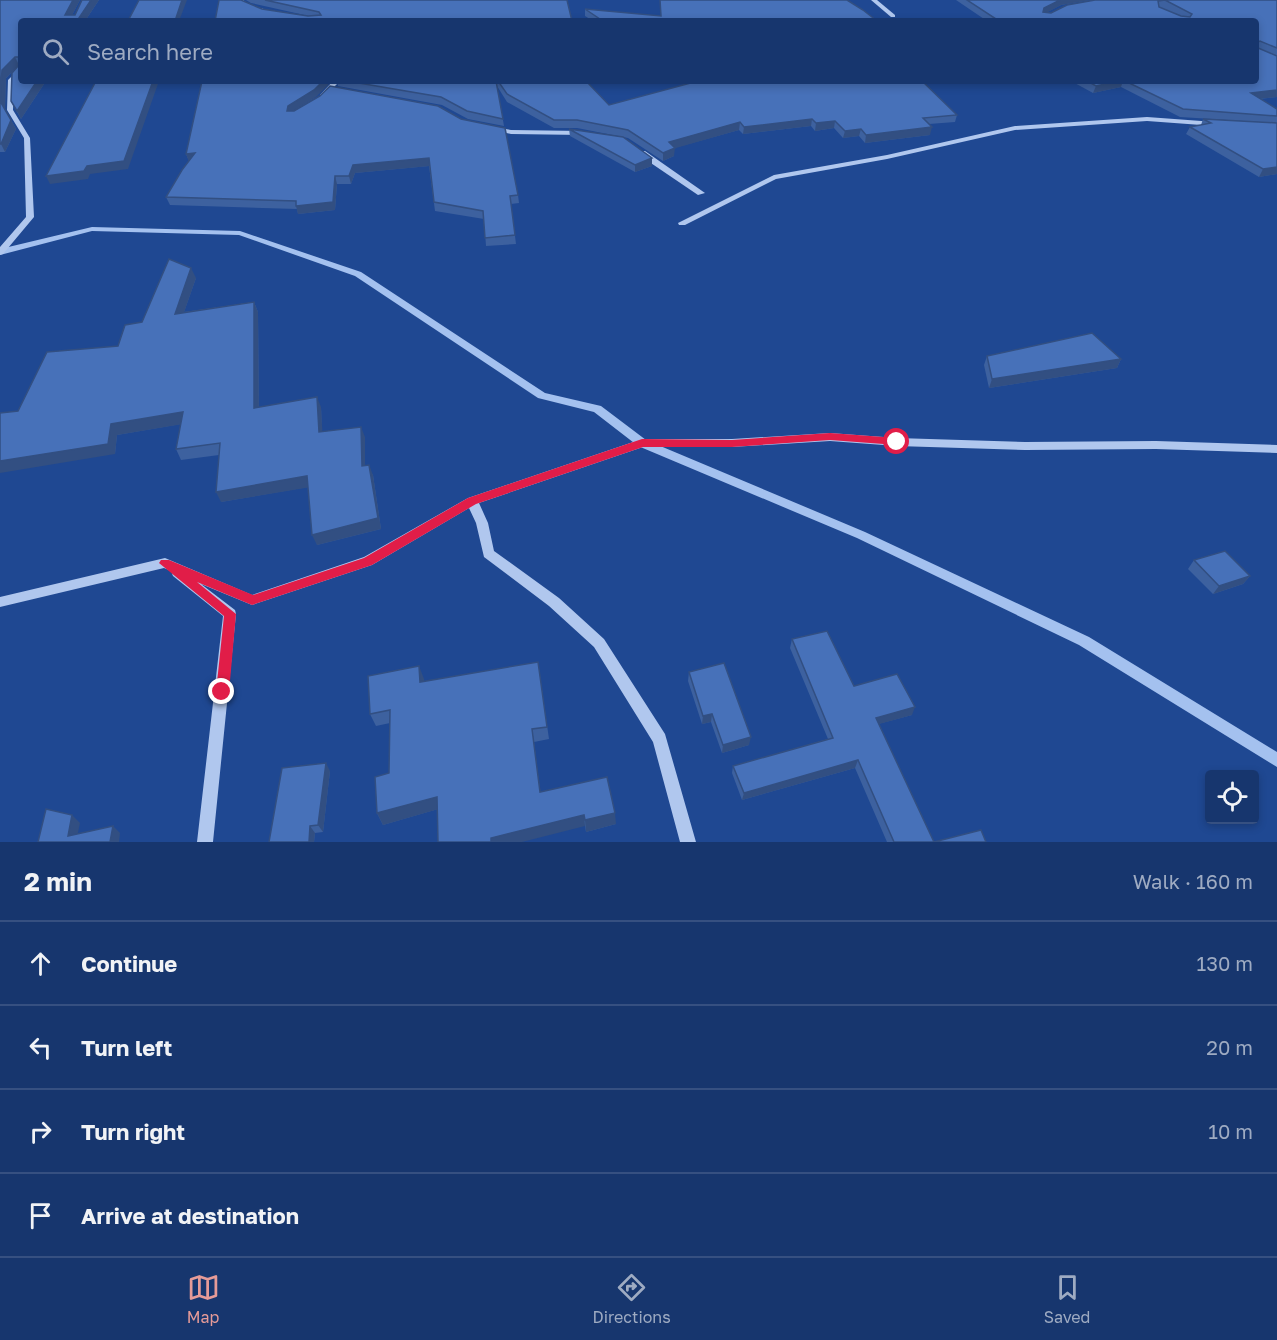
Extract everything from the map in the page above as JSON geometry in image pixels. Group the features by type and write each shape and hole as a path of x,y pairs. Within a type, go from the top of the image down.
{"street":[{"path":"240,0 248,6 291,16"},
{"path":"874,0 893,16"},
{"path":"0,252 30,217 27,138 10,110 11,80 18,72"},
{"path":"319,100 334,84"},
{"path":"329,88 340,91"},
{"path":"682,223 774,177 887,157 1015,128 1147,119 1229,125"},
{"path":"484,127 511,132 577,132 596,136"},
{"path":"635,148 701,193"},
{"path":"0,602 165,563 252,600 368,561 472,501 642,443 732,443 830,436 897,442 1014,446 1156,445 1277,449"},
{"path":"472,501 482,524 488,554 554,602 599,643 660,739 688,842"},
{"path":"165,563 230,614 205,842"}],"building":[{"path":"0,0 73,0 65,15 75,15 82,0 91,0 79,18 18,18 18,57 15,57 2,70 0,101"},
{"path":"139,0 182,0 176,18 130,18"},
{"path":"219,0 241,0 262,9 308,16 321,15 319,12 265,0 567,0 571,18 216,18"},
{"path":"660,0 847,0 873,18 598,18 585,9 661,16"},
{"path":"967,0 1060,0 1044,8 1043,12 1051,13 1067,5 1095,0 1165,0 1277,0 1277,48 1260,41 1259,18 994,18","holes":["1165,0 1192,14 1190,17 1181,16 1159,7 1158,1"]},
{"path":"1259,48 1277,56 1277,90 1251,93 1277,109 1277,116 1183,109 1131,84 1259,84"},
{"path":"18,66 18,84 35,84 17,111 11,101 12,73"},
{"path":"94,84 152,84 124,161 87,166 84,171 46,176"},
{"path":"201,84 320,84 288,106 287,111 294,111 320,96 330,86 438,106 461,119 505,128 518,195 510,196 515,235 485,238 483,211 434,202 429,158 353,165 349,176 335,176 333,202 296,206 296,201 166,197 195,153 186,154"},
{"path":"365,84 497,84 503,119 467,111 441,97"},
{"path":"500,84 589,84 609,105 687,84 925,84 957,115 923,118 932,127 866,135 861,129 845,131 835,121 816,123 812,119 744,127 740,122 669,142 675,148 663,153 628,130 577,120 554,120 507,94"},
{"path":"0,101 11,120 1,144 0,144"},
{"path":"1203,119 1277,123 1277,167 1263,169 1190,127 1211,123"},
{"path":"569,129 623,137 652,158 635,165"},
{"path":"169,259 191,268 175,314 254,302 254,408 317,397 319,432 361,427 362,466 369,465 378,518 312,535 307,476 216,492 220,443 176,449 183,412 111,424 108,444 0,461 0,413 18,411 47,352 118,346 125,325 142,322"},
{"path":"1092,333 1121,359 992,379 987,356"},
{"path":"1225,551 1250,576 1219,586 1194,560"},
{"path":"827,631 854,686 897,674 915,707 876,718 934,842 894,842 858,760 744,793 733,766 833,738 792,639"},
{"path":"538,662 547,727 532,729 540,792 607,777 615,813 585,820 584,815 491,838 491,842 438,842 437,797 377,813 375,777 389,773 390,710 370,714 368,676 419,666 420,682"},
{"path":"724,663 751,737 723,745 712,714 703,716 689,672"},
{"path":"326,763 318,825 310,826 309,842 269,842 282,768"},
{"path":"46,809 72,815 68,836 113,826 110,842 38,842"},
{"path":"981,830 986,842 934,842"}],"waterway":[{"path":"0,252 92,229 240,233 358,274 542,396 597,409 642,443 861,535 1084,641 1277,760"}],"route":[{"path":"222,692 230,614 165,563 252,600 368,561 472,501 642,443 732,443 830,436 897,442"}]}
